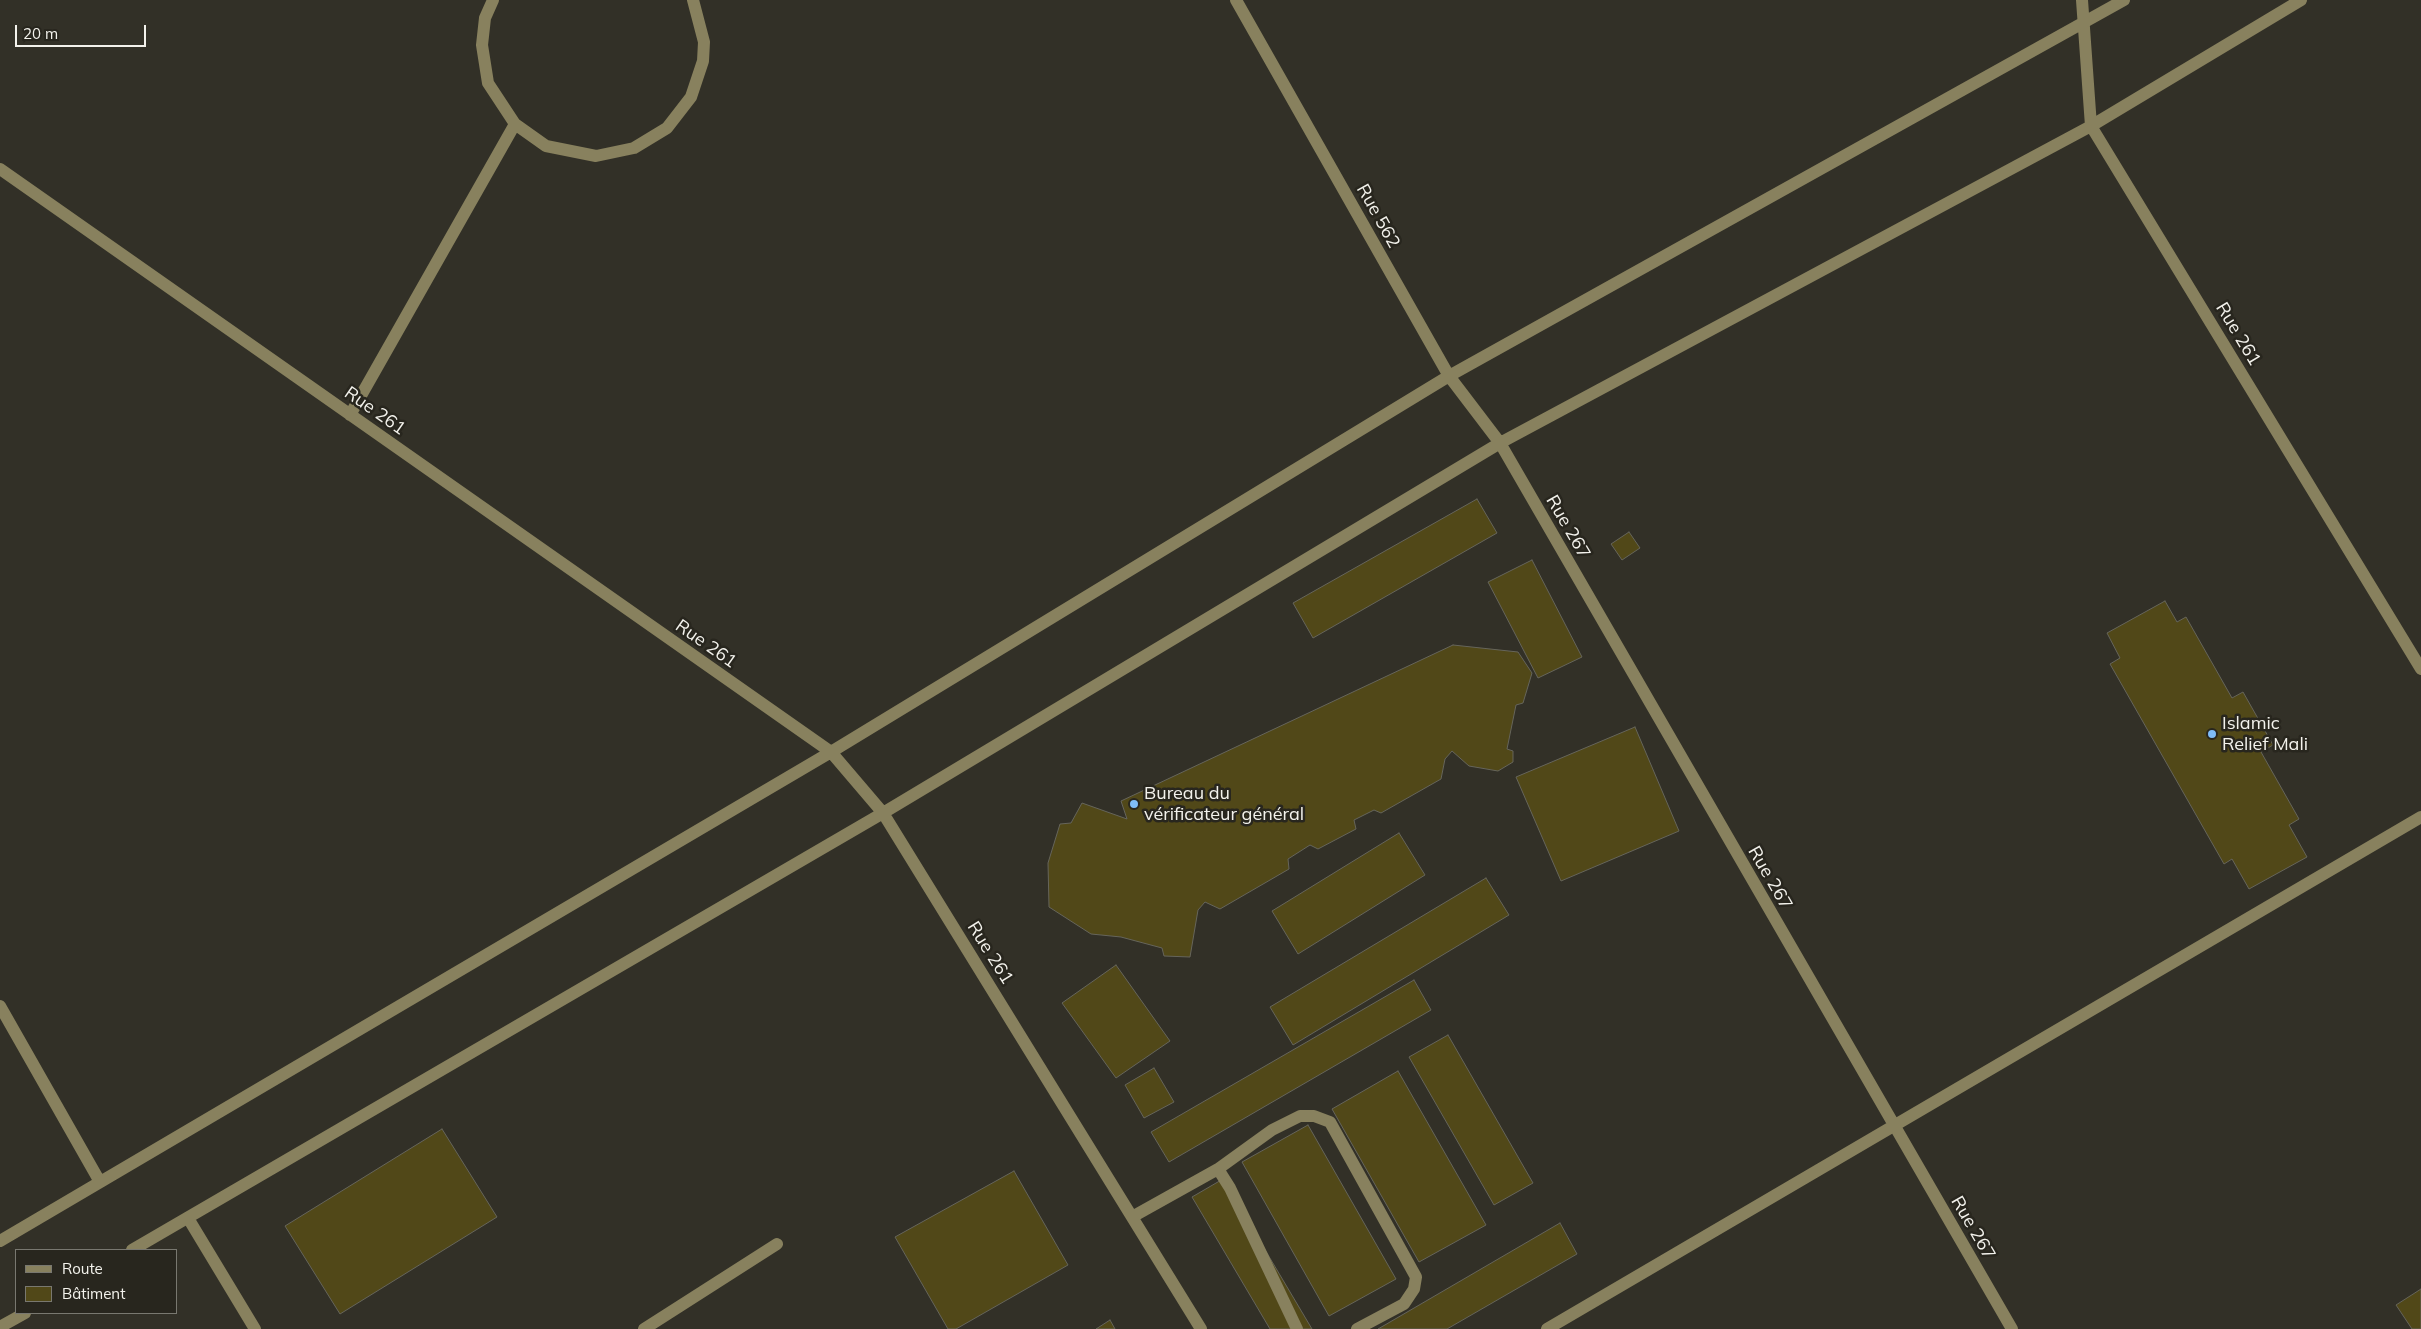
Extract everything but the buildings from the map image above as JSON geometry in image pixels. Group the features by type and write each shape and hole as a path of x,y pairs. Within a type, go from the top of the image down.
{"street":[{"path":"493,0 485,18 482,45 486,74 488,83 515,124 546,146 596,156 634,148 667,128 691,97 703,62 704,42 693,0"},
{"name":"Rue 562","path":"1236,0 1448,376 1500,443"},
{"name":"Rue 261","path":"2082,0 2092,126 2421,669"},
{"path":"0,1241 831,752 1448,376 2124,0"},
{"path":"134,1249 883,813 1500,443 2092,126 2302,0"},
{"path":"350,415 515,124"},
{"name":"Rue 261","path":"1,172 831,752 883,813 1201,1329"},
{"name":"Rue 267","path":"1500,443 2012,1329"},
{"path":"1547,1329 2421,817"},
{"path":"0,1006 100,1182"},
{"path":"1132,1217 1218,1169 1272,1130 1300,1116 1314,1116 1330,1122 1416,1277 1414,1289 1404,1304 1357,1329"},
{"path":"1218,1169 1230,1188 1297,1329"},
{"path":"188,1218 255,1329"},
{"path":"644,1329 777,1244"},
{"path":"0,1327 23,1314"}],"place":[{"name":"Islamic Relief Mali","path":"2212,734"},
{"name":"Bureau du vérificateur général","path":"1134,804"}]}
